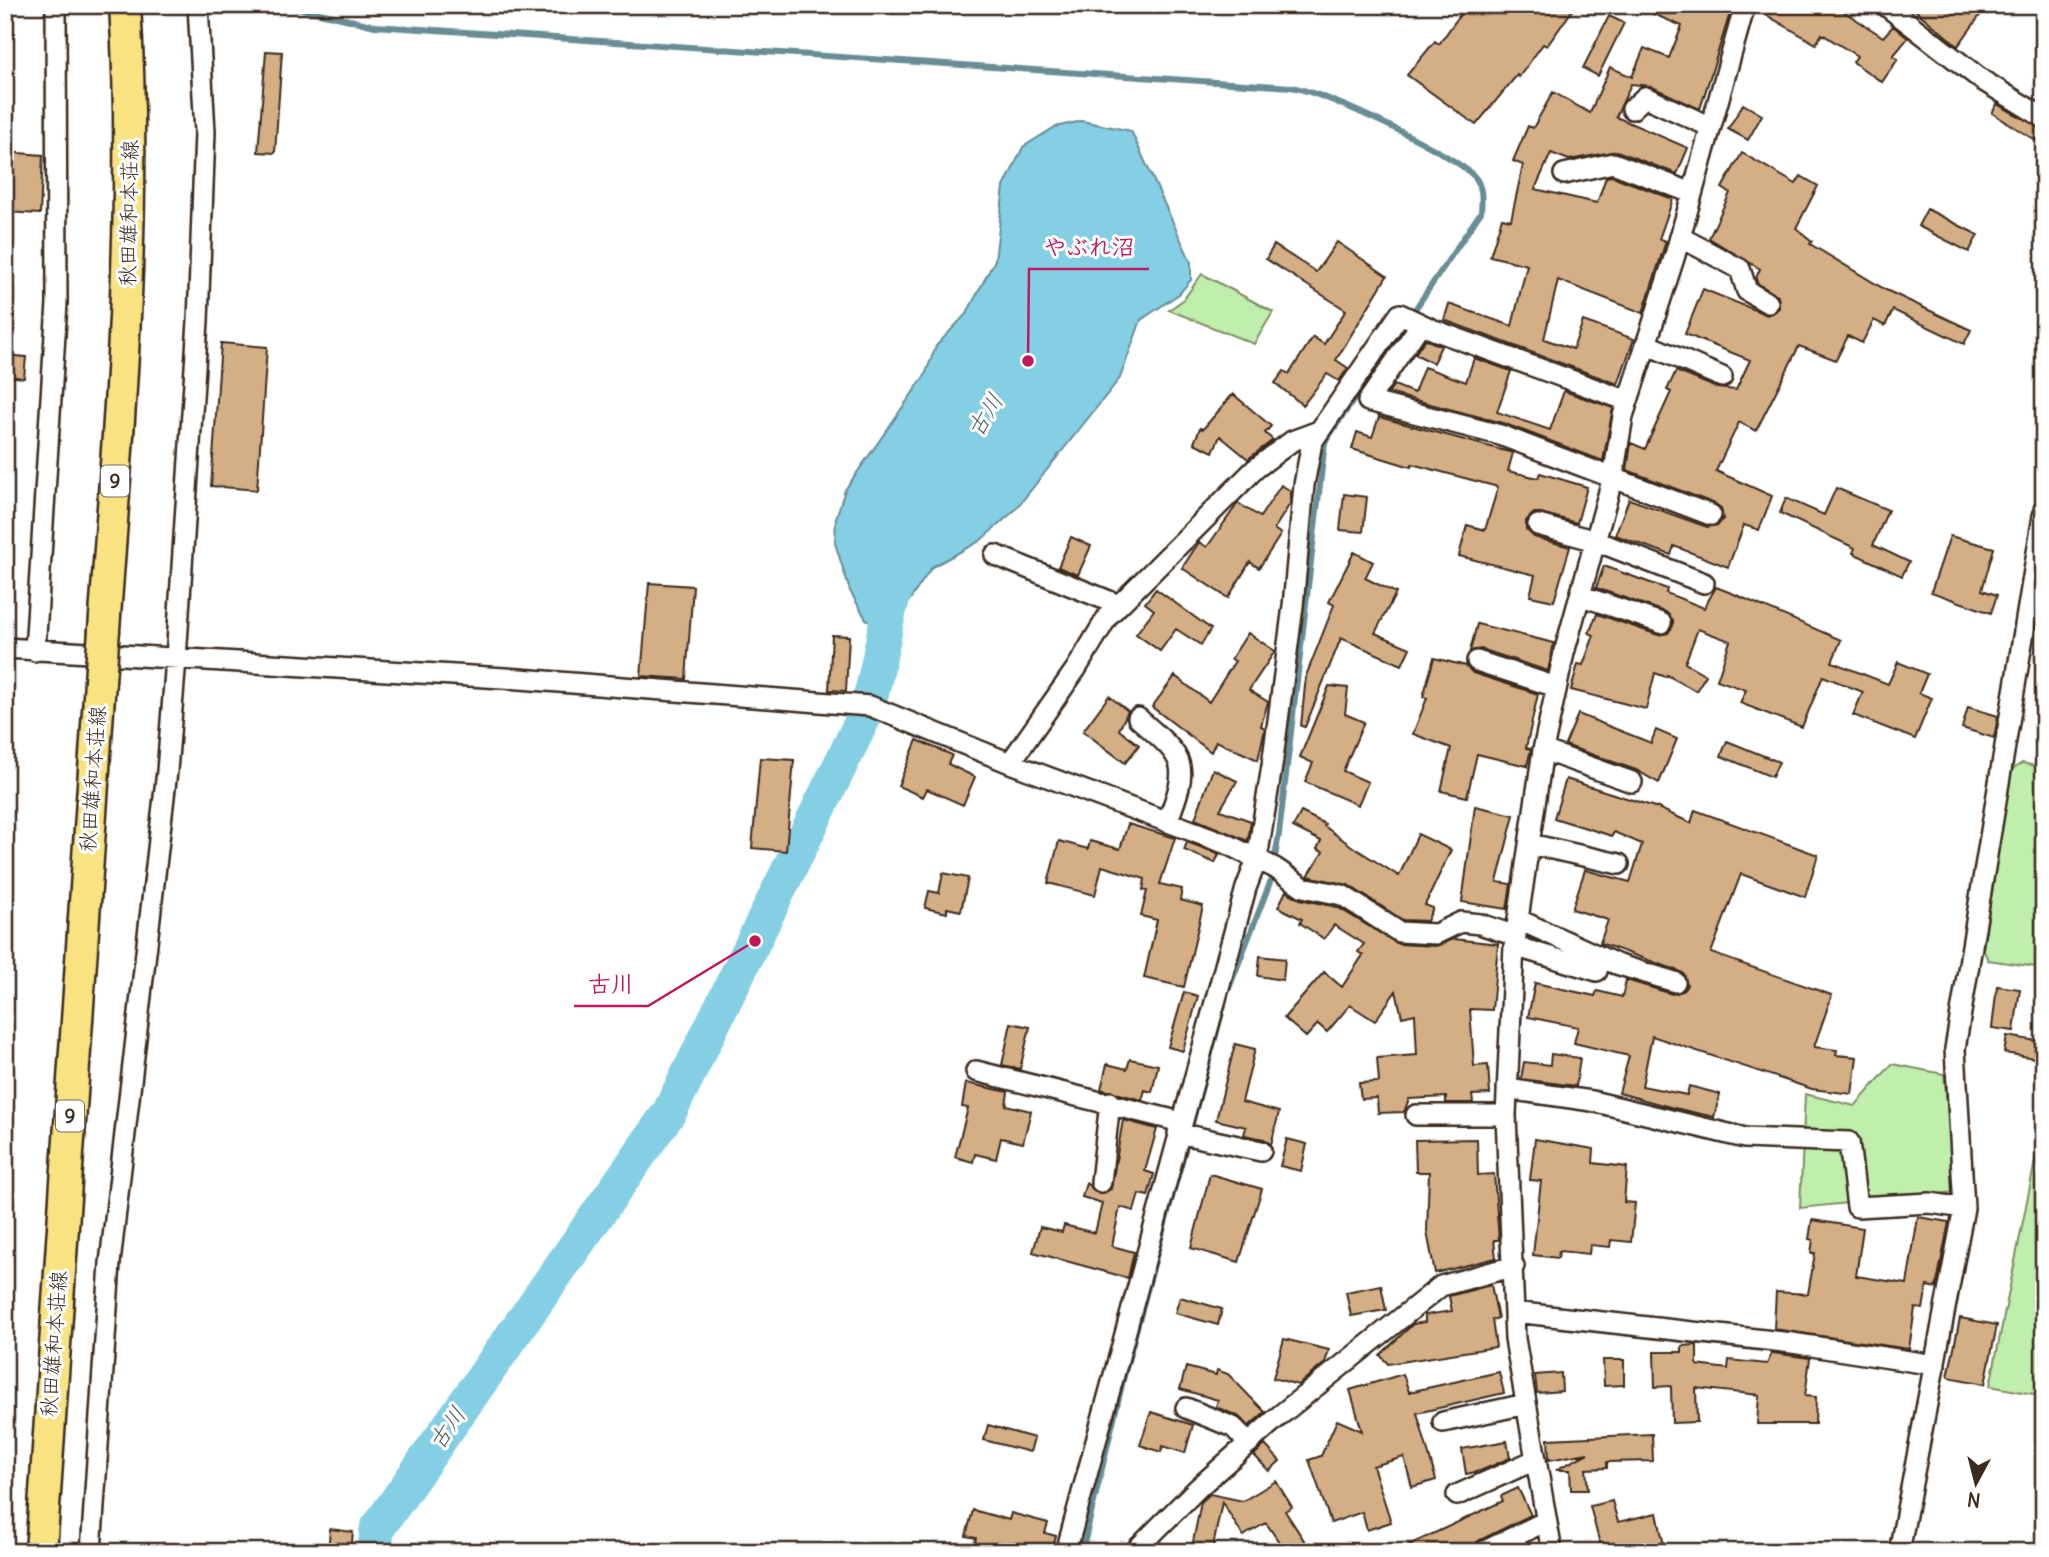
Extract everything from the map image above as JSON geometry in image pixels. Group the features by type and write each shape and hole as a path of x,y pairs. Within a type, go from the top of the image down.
{"main road":[{"name":"秋田雄和本荘線","path":"41,1552 128,300 130,80 125,5"}],"street":[{"path":"35,651 57,303 56,5"},
{"path":"91,1552 110,1263 167,771 176,659 198,321 205,132 198,5"},
{"path":"1552,1552 1526,1404 1514,1312 1506,1115 1516,934 1543,750 1556,687 1613,477 1628,401 1680,237 1745,5"},
{"path":"1885,5 1982,80 2044,118"},
{"path":"1632,110 1645,97 1711,127"},
{"path":"1564,174 1613,163 1692,193"},
{"path":"1680,237 1740,269 1747,291 1768,303"},
{"path":"1066,1552 1187,1132 1246,888 1266,864 1304,485 1312,442 1400,314 1414,322 1628,401"},
{"path":"1414,322 1368,401 1500,435 1711,515"},
{"path":"1646,345 1721,377"},
{"path":"1010,764 1076,669 1108,616 1255,469 1292,441 1319,431"},
{"path":"1899,1552 1965,1208 1955,1048 2044,510"},
{"path":"1538,525 1596,541 1704,583"},
{"path":"995,555 1119,605"},
{"path":"1582,596 1661,623"},
{"path":"6,651 533,680 870,706 1010,764 1167,822 1266,864 1303,887 1342,895 1399,932 1436,934 1461,922 1480,924 1675,982"},
{"path":"1478,661 1556,687"},
{"path":"1138,718 1175,751 1182,767 1181,788 1167,822"},
{"path":"1543,750 1632,782"},
{"path":"1530,844 1619,864"},
{"path":"1516,934 1597,971"},
{"path":"976,1071 1110,1102 1187,1132 1261,1151"},
{"path":"1507,1089 1592,1101 1745,1138 1849,1142 1857,1207 1930,1203 1965,1208"},
{"path":"1101,1182 1110,1102"},
{"path":"1416,1115 1506,1115"},
{"path":"1134,1552 1249,1443 1373,1338 1441,1286 1514,1266"},
{"path":"1514,1312 1792,1343 1935,1365"},
{"path":"1443,1422 1526,1404"},
{"path":"1186,1408 1233,1427 1249,1443"},
{"path":"1457,1495 1535,1460"},
{"path":"1483,1552 1546,1521"}],"green space":[{"path":"1202,274 1273,312 1254,344 1169,310 1183,300"},
{"path":"2022,763 2044,768 2044,968 1988,960 1983,949 2011,770"},
{"path":"1892,1064 1944,1074 1956,1192 1800,1208 1805,1094 1855,1106"},
{"path":"2036,1156 2044,1157 2044,1396 1990,1386"}],"water":[{"path":"1082,121 1131,131 1191,262 1191,280 1179,294 1141,320 1120,378 1015,510 980,541 932,567 907,604 879,626 866,619 850,591 835,543 836,518 845,490 925,375 936,346 967,313 995,260 1004,187 1023,147 1055,127"}],"building":[{"path":"1467,5 1576,5 1547,46 1543,44 1519,77 1517,75 1476,125 1407,75 1435,41 1439,44"},
{"path":"1632,5 1719,5 1731,10 1700,109 1650,86 1631,84 1616,117 1688,148 1677,174 1617,151 1569,160 1551,153 1535,189 1597,203 1606,177 1612,176 1673,199 1659,239 1666,241 1643,313 1558,280 1544,339 1573,349 1583,321 1634,339 1618,384 1444,320 1449,304 1512,326 1527,265 1490,256 1502,218 1511,220 1523,165 1513,161 1528,126 1533,128 1553,92 1590,113 1610,67 1632,77 1644,48 1669,58 1682,26"},
{"path":"1757,5 1834,5 1883,37 1893,26 1908,38 1893,56 1898,59 1882,82 1853,62 1857,56 1822,34 1816,44 1756,9"},
{"path":"1909,5 1969,5 1981,14 1958,46"},
{"path":"1609,16 1624,23 1598,76 1583,68"},
{"path":"266,51 282,52 275,153 258,152"},
{"path":"1743,104 1762,115 1748,140 1728,129"},
{"path":"1997,104 2044,130 2038,142 1992,113"},
{"path":"5,152 43,155 40,214 5,212"},
{"path":"1742,153 1796,184 1801,176 1818,186 1796,228 1812,241 1810,244 1886,290 1971,330 1964,344 1893,310 1885,326 1874,320 1862,343 1848,336 1836,360 1799,346 1756,431 1739,422 1716,471 1772,496 1759,530 1744,525 1728,567 1674,546 1671,555 1615,535 1629,499 1707,527 1718,525 1723,519 1721,508 1715,504 1627,470 1631,443 1645,449 1671,392 1667,390 1676,371 1717,388 1736,390 1750,360 1685,334 1703,289 1767,315 1779,308 1778,296 1757,283 1760,269 1709,238 1730,193 1722,188"},
{"path":"1927,209 1978,235 1969,252 1918,226"},
{"path":"1337,242 1387,276 1336,360 1348,368 1339,381 1327,374 1303,405 1275,383 1284,371 1289,374 1313,337 1324,344 1346,310 1266,259 1274,245 1316,272"},
{"path":"1425,339 1441,346 1433,363 1415,354"},
{"path":"221,343 267,347 257,490 211,486"},
{"path":"5,355 26,357 24,378 5,376"},
{"path":"1474,358 1511,371 1497,412 1550,430 1564,391 1613,408 1603,461 1503,423 1388,393 1394,385 1414,393 1424,367 1466,382"},
{"path":"1233,394 1271,426 1265,433 1273,440 1248,459 1220,436 1213,452 1194,443 1200,428 1203,429"},
{"path":"1379,417 1513,453 1508,471 1538,478 1540,473 1587,487 1577,523 1541,513 1534,513 1526,521 1526,529 1534,537 1570,547 1554,601 1530,596 1535,575 1459,556 1467,525 1485,530 1498,487 1412,464 1411,467 1352,449 1357,432 1372,437"},
{"path":"1281,485 1291,491 1290,504 1274,529 1281,534 1259,568 1250,562 1228,598 1182,568 1199,542 1207,547 1238,503 1260,517"},
{"path":"1836,488 1888,510 1873,545 1909,562 1902,576 1853,553 1855,548 1780,513 1786,498 1824,515"},
{"path":"1344,494 1367,497 1363,532 1340,530"},
{"path":"1950,536 1994,548 1982,590 1997,595 1991,613 1931,592"},
{"path":"1071,537 1091,546 1078,575 1058,567"},
{"path":"1354,552 1373,562 1365,578 1396,593 1375,633 1410,648 1402,665 1341,638 1305,727 1301,726 1306,676 1334,605 1329,602"},
{"path":"1604,566 1667,589 1666,593 1704,608 1716,587 1734,594 1841,640 1832,662 1888,684 1898,662 1927,674 1919,693 1932,698 1915,739 1853,715 1863,692 1823,676 1802,727 1740,703 1746,690 1717,680 1730,641 1698,629 1685,663 1706,675 1696,691 1667,675 1666,677 1655,673 1646,709 1571,690 1578,664 1583,665 1594,635 1589,633 1597,614 1658,635 1668,633 1673,626 1673,620 1666,612 1596,588"},
{"path":"649,583 693,586 686,679 641,676"},
{"path":"1156,589 1211,629 1201,645 1176,629 1160,651 1136,634 1154,610 1145,603"},
{"path":"1477,624 1554,643 1548,671 1481,649 1470,651"},
{"path":"1248,633 1275,651 1249,690 1268,702 1261,726 1265,728 1258,760 1216,741 1211,752 1152,707 1175,676 1209,702 1235,661 1231,659"},
{"path":"832,635 849,636 846,691 829,690"},
{"path":"1434,658 1466,666 1473,673 1538,694 1526,748 1531,749 1527,766 1477,754 1467,797 1441,791 1451,748 1413,734 1427,698 1423,697"},
{"path":"1329,686 1348,688 1345,714 1364,722 1343,771 1368,782 1358,805 1305,782 1313,763 1300,757"},
{"path":"1109,696 1128,711 1119,730 1139,745 1125,763 1083,731"},
{"path":"1968,707 1998,716 1994,738 1962,728"},
{"path":"1578,714 1651,743 1656,730 1677,739 1659,783 1636,770 1565,745"},
{"path":"917,740 952,755 948,764 975,777 963,805 927,789 923,797 898,786"},
{"path":"1727,741 1779,762 1772,777 1721,756"},
{"path":"760,758 794,760 786,851 752,848"},
{"path":"1213,769 1237,781 1220,810 1251,821 1248,841 1195,819"},
{"path":"1566,779 1658,808 1691,823 1695,810 1818,855 1805,897 1741,874 1711,953 1832,995 1814,1047 1837,1050 1836,1055 1857,1057 1852,1094 1812,1089 1652,1036 1642,1086 1687,1095 1689,1086 1720,1094 1714,1117 1670,1107 1619,1093 1629,1056 1574,1043 1578,1027 1528,1017 1535,983 1595,996 1597,991 1622,997 1626,980 1672,994 1683,991 1687,985 1684,974 1679,971 1600,943 1608,920 1572,909 1585,870 1630,882 1642,844 1614,832 1612,836 1554,818"},
{"path":"1475,806 1514,815 1497,882 1511,884 1507,909 1462,902"},
{"path":"1301,812 1325,824 1324,826 1353,847 1399,876 1418,834 1451,850 1425,905 1433,908 1427,921 1403,920 1348,885 1308,876 1323,852 1317,849 1321,841 1293,827"},
{"path":"1128,824 1175,838 1160,884 1182,889 1180,900 1203,906 1184,987 1144,978 1157,920 1141,916 1147,891 1143,890 1145,879 1102,866 1095,895 1048,883 1059,841 1088,849 1090,841 1120,849"},
{"path":"1187,842 1219,854 1215,863 1184,850"},
{"path":"943,873 968,878 961,911 947,908 947,913 925,908 929,891 939,893"},
{"path":"1286,891 1300,899 1337,907 1398,944 1436,946 1454,939 1498,944 1492,1010 1470,1009 1474,1066 1488,1065 1490,1094 1472,1095 1473,1103 1446,1103 1446,1097 1409,1099 1404,1112 1378,1113 1377,1098 1361,1099 1359,1083 1379,1082 1377,1058 1417,1055 1415,1014 1402,1017 1396,991 1375,1021 1350,1005 1327,1032 1318,1024 1306,1037 1284,1018 1324,972 1342,987 1363,955 1358,952 1364,944 1334,925 1324,939 1300,923 1302,919 1278,907"},
{"path":"1260,956 1285,959 1283,980 1258,976"},
{"path":"1997,986 2020,989 2014,1031 1992,1028"},
{"path":"1184,992 1198,996 1183,1051 1168,1047"},
{"path":"1011,1023 1030,1027 1020,1069 1002,1065"},
{"path":"2007,1036 2044,1042 2041,1059 2004,1053"},
{"path":"1235,1044 1255,1049 1242,1102 1279,1112 1271,1145 1264,1139 1244,1135 1246,1127 1216,1120"},
{"path":"1551,1054 1580,1058 1576,1086 1521,1079 1524,1062 1550,1065"},
{"path":"1130,1059 1158,1065 1152,1092 1145,1090 1142,1100 1101,1089 1107,1064 1127,1069"},
{"path":"966,1083 1008,1092 1006,1105 1031,1111 1023,1143 1001,1138 996,1159 975,1154 973,1162 955,1157 968,1108 962,1107"},
{"path":"1123,1120 1157,1129 1145,1171 1154,1174 1148,1196 1139,1194 1134,1211 1120,1207 1112,1246 1134,1252 1128,1278 1033,1252 1040,1227 1062,1232 1064,1225 1095,1233 1102,1203 1082,1197 1086,1183 1099,1194 1111,1189"},
{"path":"1287,1139 1307,1144 1301,1171 1280,1166"},
{"path":"1477,1139 1478,1175 1494,1174 1499,1240 1494,1240 1496,1258 1435,1273 1427,1232 1429,1172 1416,1172 1415,1140"},
{"path":"1535,1139 1594,1149 1593,1163 1627,1167 1624,1202 1635,1203 1631,1242 1611,1240 1610,1247 1590,1245 1589,1254 1559,1251 1558,1258 1533,1255 1541,1181 1530,1180"},
{"path":"1210,1174 1262,1189 1239,1262 1191,1248"},
{"path":"1918,1217 1949,1222 1936,1288 1927,1286 1923,1309 1915,1308 1909,1349 1774,1329 1776,1292 1808,1294 1815,1253 1811,1253 1813,1240 1809,1239 1812,1220 1863,1228 1856,1276 1907,1284"},
{"path":"1381,1285 1386,1310 1351,1316 1346,1292"},
{"path":"1491,1285 1498,1318 1492,1320 1496,1347 1388,1364 1380,1355 1413,1324 1425,1322 1425,1315 1452,1311 1449,1296"},
{"path":"1180,1297 1222,1309 1218,1325 1175,1313"},
{"path":"1960,1318 1997,1325 1985,1384 1948,1377"},
{"path":"1284,1339 1329,1350 1325,1363 1298,1385 1273,1378"},
{"path":"1697,1345 1697,1365 1728,1369 1729,1360 1767,1364 1772,1353 1810,1358 1805,1396 1816,1397 1815,1424 1757,1424 1759,1395 1696,1388 1697,1422 1672,1423 1671,1386 1655,1387 1654,1352 1682,1352 1682,1346"},
{"path":"1603,1360 1624,1360 1624,1385 1604,1386"},
{"path":"1186,1367 1216,1375 1217,1370 1228,1374 1265,1412 1249,1426 1238,1416 1216,1407 1218,1400 1180,1389"},
{"path":"1499,1372 1504,1393 1417,1413 1436,1480 1412,1487 1404,1457 1373,1466 1391,1522 1367,1530 1362,1512 1331,1523 1309,1460 1321,1456 1337,1420 1362,1431 1350,1390 1403,1374 1409,1392"},
{"path":"1561,1373 1562,1391 1537,1393 1535,1375"},
{"path":"1151,1412 1193,1425 1185,1453 1163,1446 1161,1452 1140,1445"},
{"path":"988,1425 1034,1438 1030,1452 984,1440"},
{"path":"1652,1434 1653,1461 1607,1462 1607,1468 1586,1469 1588,1490 1571,1490 1570,1470 1556,1470 1588,1453 1549,1460 1548,1439"},
{"path":"1507,1441 1510,1458 1466,1474 1462,1449"},
{"path":"1265,1445 1280,1461 1269,1471 1254,1455"},
{"path":"1276,1481 1292,1507 1285,1511 1307,1545 1296,1552 1286,1552 1266,1523 1243,1536 1222,1502 1212,1552 1191,1552 1201,1502 1210,1494 1243,1501"},
{"path":"1518,1488 1531,1515 1478,1541 1471,1552 1394,1552 1503,1501 1501,1496"},
{"path":"1612,1501 1618,1522 1657,1513 1665,1550 1602,1552 1590,1506"},
{"path":"973,1510 1009,1520 1011,1513 1048,1523 1045,1533 1056,1536 1052,1552 973,1552 976,1538 966,1536"},
{"path":"330,1529 353,1532 351,1552 328,1552"}],"waterway":[{"path":"286,5 375,26 1291,87 1331,100 1386,124 1440,152 1474,176 1482,198 1481,212 1325,442 1279,834 1271,880 1228,991"},
{"name":"古川","path":"375,1552 377,1529 670,1111 862,721 900,577"},
{"path":"1082,1552 1125,1372 1224,1005"}],"place":[{"name":"やぶれ沼","path":"1028,361"},
{"name":"古川","path":"755,941"}]}
